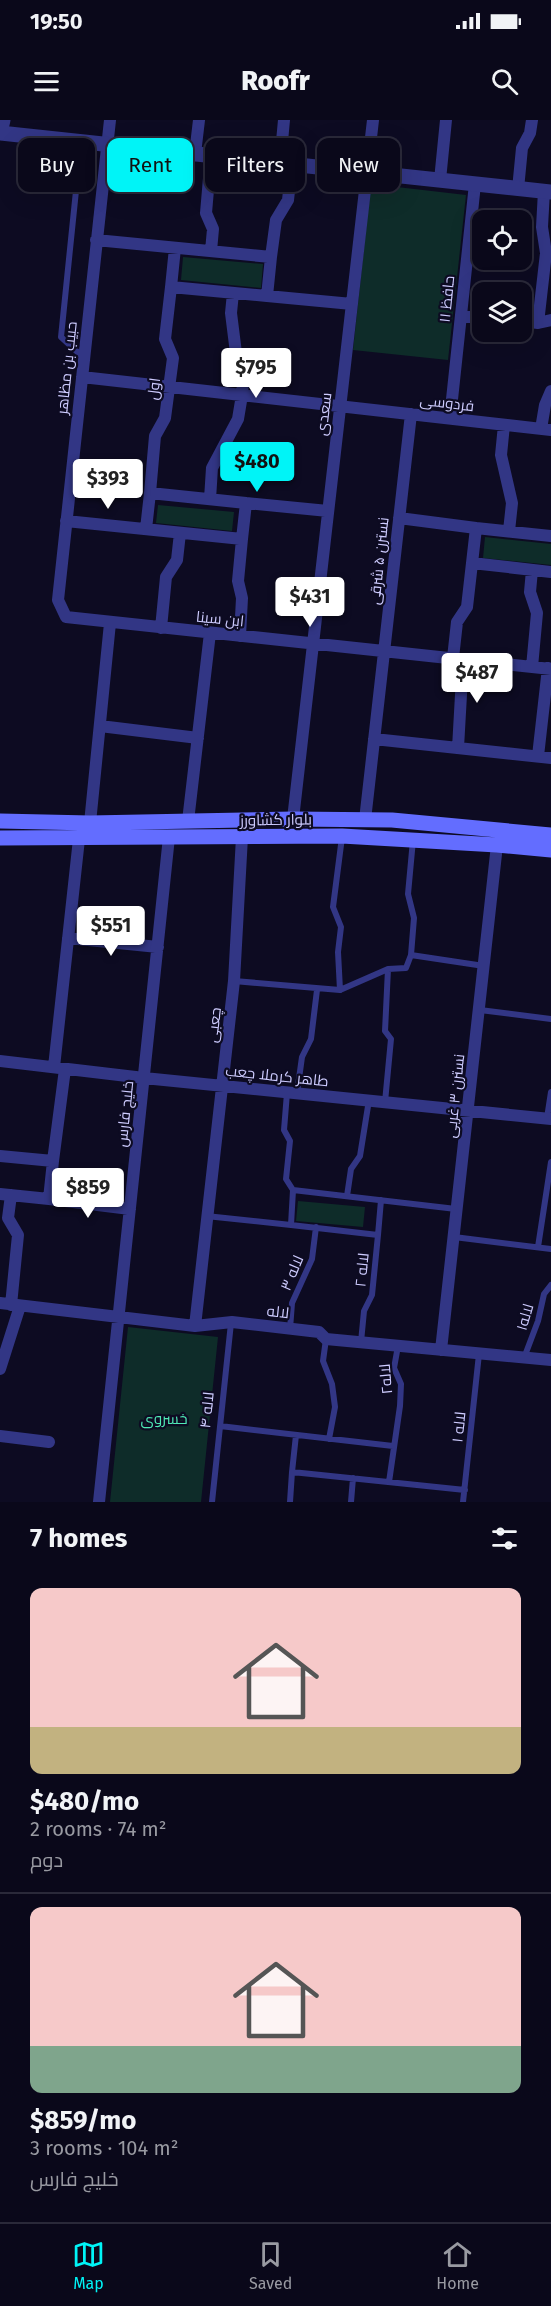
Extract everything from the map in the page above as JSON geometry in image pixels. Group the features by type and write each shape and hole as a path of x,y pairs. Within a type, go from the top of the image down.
{"main road":[{"name":"بلوار کشاورز","path":"0,821 90,823 293,819 392,820 551,835"},
{"name":"بلوار کشاورز","path":"0,838 342,836 551,850"}],"street":[{"path":"3,120 0,133 45,138"},
{"name":"حبیب بن مظاهر","path":"108,138 110,120"},
{"path":"199,120 195,154 205,155"},
{"path":"284,120 285,138"},
{"name":"سعدی","path":"371,138 373,120"},
{"path":"440,180 446,120"},
{"path":"518,189 522,148 530,133 532,120"},
{"path":"95,143 107,144"},
{"name":"حبیب بن مظاهر","path":"66,617 58,600 107,144"},
{"path":"400,176 548,192 542,227 546,253 538,323"},
{"name":"حافظ ۱۱","path":"450,418 475,184"},
{"path":"208,192 206,213 213,229 211,251"},
{"path":"267,296 276,220 288,200 288,192"},
{"name":"سعدی","path":"293,819 365,192"},
{"path":"96,240 271,257"},
{"name":"اول","path":"146,530 155,436 165,418 173,358 165,339 175,248"},
{"path":"171,287 352,303"},
{"path":"210,499 212,468 238,418 242,395 244,372 236,353 231,313 233,293"},
{"path":"461,316 472,317"},
{"path":"532,322 551,320"},
{"name":"فردوسی","path":"81,377 546,430"},
{"path":"546,430 544,405 551,391"},
{"name":"نسترن ۵ شرقی","path":"365,820 411,414"},
{"path":"504,425 501,454 512,503 509,531"},
{"path":"150,493 328,512"},
{"path":"240,636 242,598 238,581 246,503"},
{"path":"399,518 551,536"},
{"path":"66,521 242,539"},
{"path":"458,748 458,622 467,607 476,528"},
{"path":"161,628 166,577 177,560 180,533"},
{"path":"472,563 551,572"},
{"path":"532,570 530,592 537,613 532,666"},
{"name":"ابن سینا","path":"66,617 550,669"},
{"path":"90,823 110,622"},
{"path":"188,821 210,633"},
{"path":"538,756 550,669"},
{"path":"100,726 198,738"},
{"path":"375,739 551,758"},
{"name":"خلیج فارس","path":"99,1502 170,837"},
{"name":"چعبی","path":"206,1216 234,981 242,837"},
{"path":"49,1199 68,938 79,838"},
{"name":"نسترن ۳ غربی","path":"441,1350 497,845"},
{"path":"68,938 158,947"},
{"name":"طاهر کرملا چعب","path":"0,1061 549,1119"},
{"path":"0,1156 53,1161"},
{"path":"0,1369 18,1235 8,1218 6,1194 130,1209"},
{"path":"195,1326 206,1216"},
{"name":"لاله","path":"10,1305 195,1326 231,1322 319,1332 326,1339 551,1360"},
{"path":"0,1436 49,1442"}],"lane":[{"path":"76,192 61,337 84,358"},
{"path":"340,990 338,952 341,927 333,907 342,836"},
{"path":"234,981 317,990 340,990 388,969 406,968 411,955 414,918 408,894 413,840"},
{"path":"411,955 484,967"},
{"path":"385,1102 391,1039 385,1031 388,969"},
{"path":"291,1224 293,1190 286,1179 290,1141 284,1130 302,1057 310,1039 317,990"},
{"path":"480,1010 551,1019"},
{"path":"549,1119 551,1092"},
{"path":"347,1196 351,1169 360,1156 369,1100"},
{"path":"538,1247 551,1162"},
{"path":"293,1190 457,1209"},
{"name":"لاله ۲","path":"361,1342 364,1311 372,1295 381,1200"},
{"path":"206,1216 378,1235"},
{"name":"لاله ۳","path":"290,1329 292,1304 312,1258 316,1227"},
{"path":"454,1237 551,1249"},
{"name":"لاله۱","path":"524,1358 538,1321 544,1294 551,1285"},
{"name":"لاله ۴","path":"212,1502 231,1322"},
{"path":"326,1339 323,1361 332,1384 335,1407 330,1438"},
{"name":"لاله۲","path":"389,1482 400,1406 401,1384 394,1368 398,1346"},
{"name":"لاله ۱","path":"463,1502 479,1354"},
{"path":"220,1426 393,1446"},
{"path":"290,1502 296,1435"},
{"path":"292,1472 465,1490"},
{"path":"351,1502 353,1478"}],"green space":[{"path":"400,187 466,195 448,360 353,350 370,192 400,192"},
{"path":"183,257 263,264 261,288 181,280"},
{"path":"158,505 234,512 232,531 156,523"},
{"path":"485,537 551,544 551,565 483,558"},
{"path":"298,1201 365,1207 363,1227 296,1221"},
{"name":"خسروی","path":"128,1327 218,1337 201,1502 110,1502"}]}
